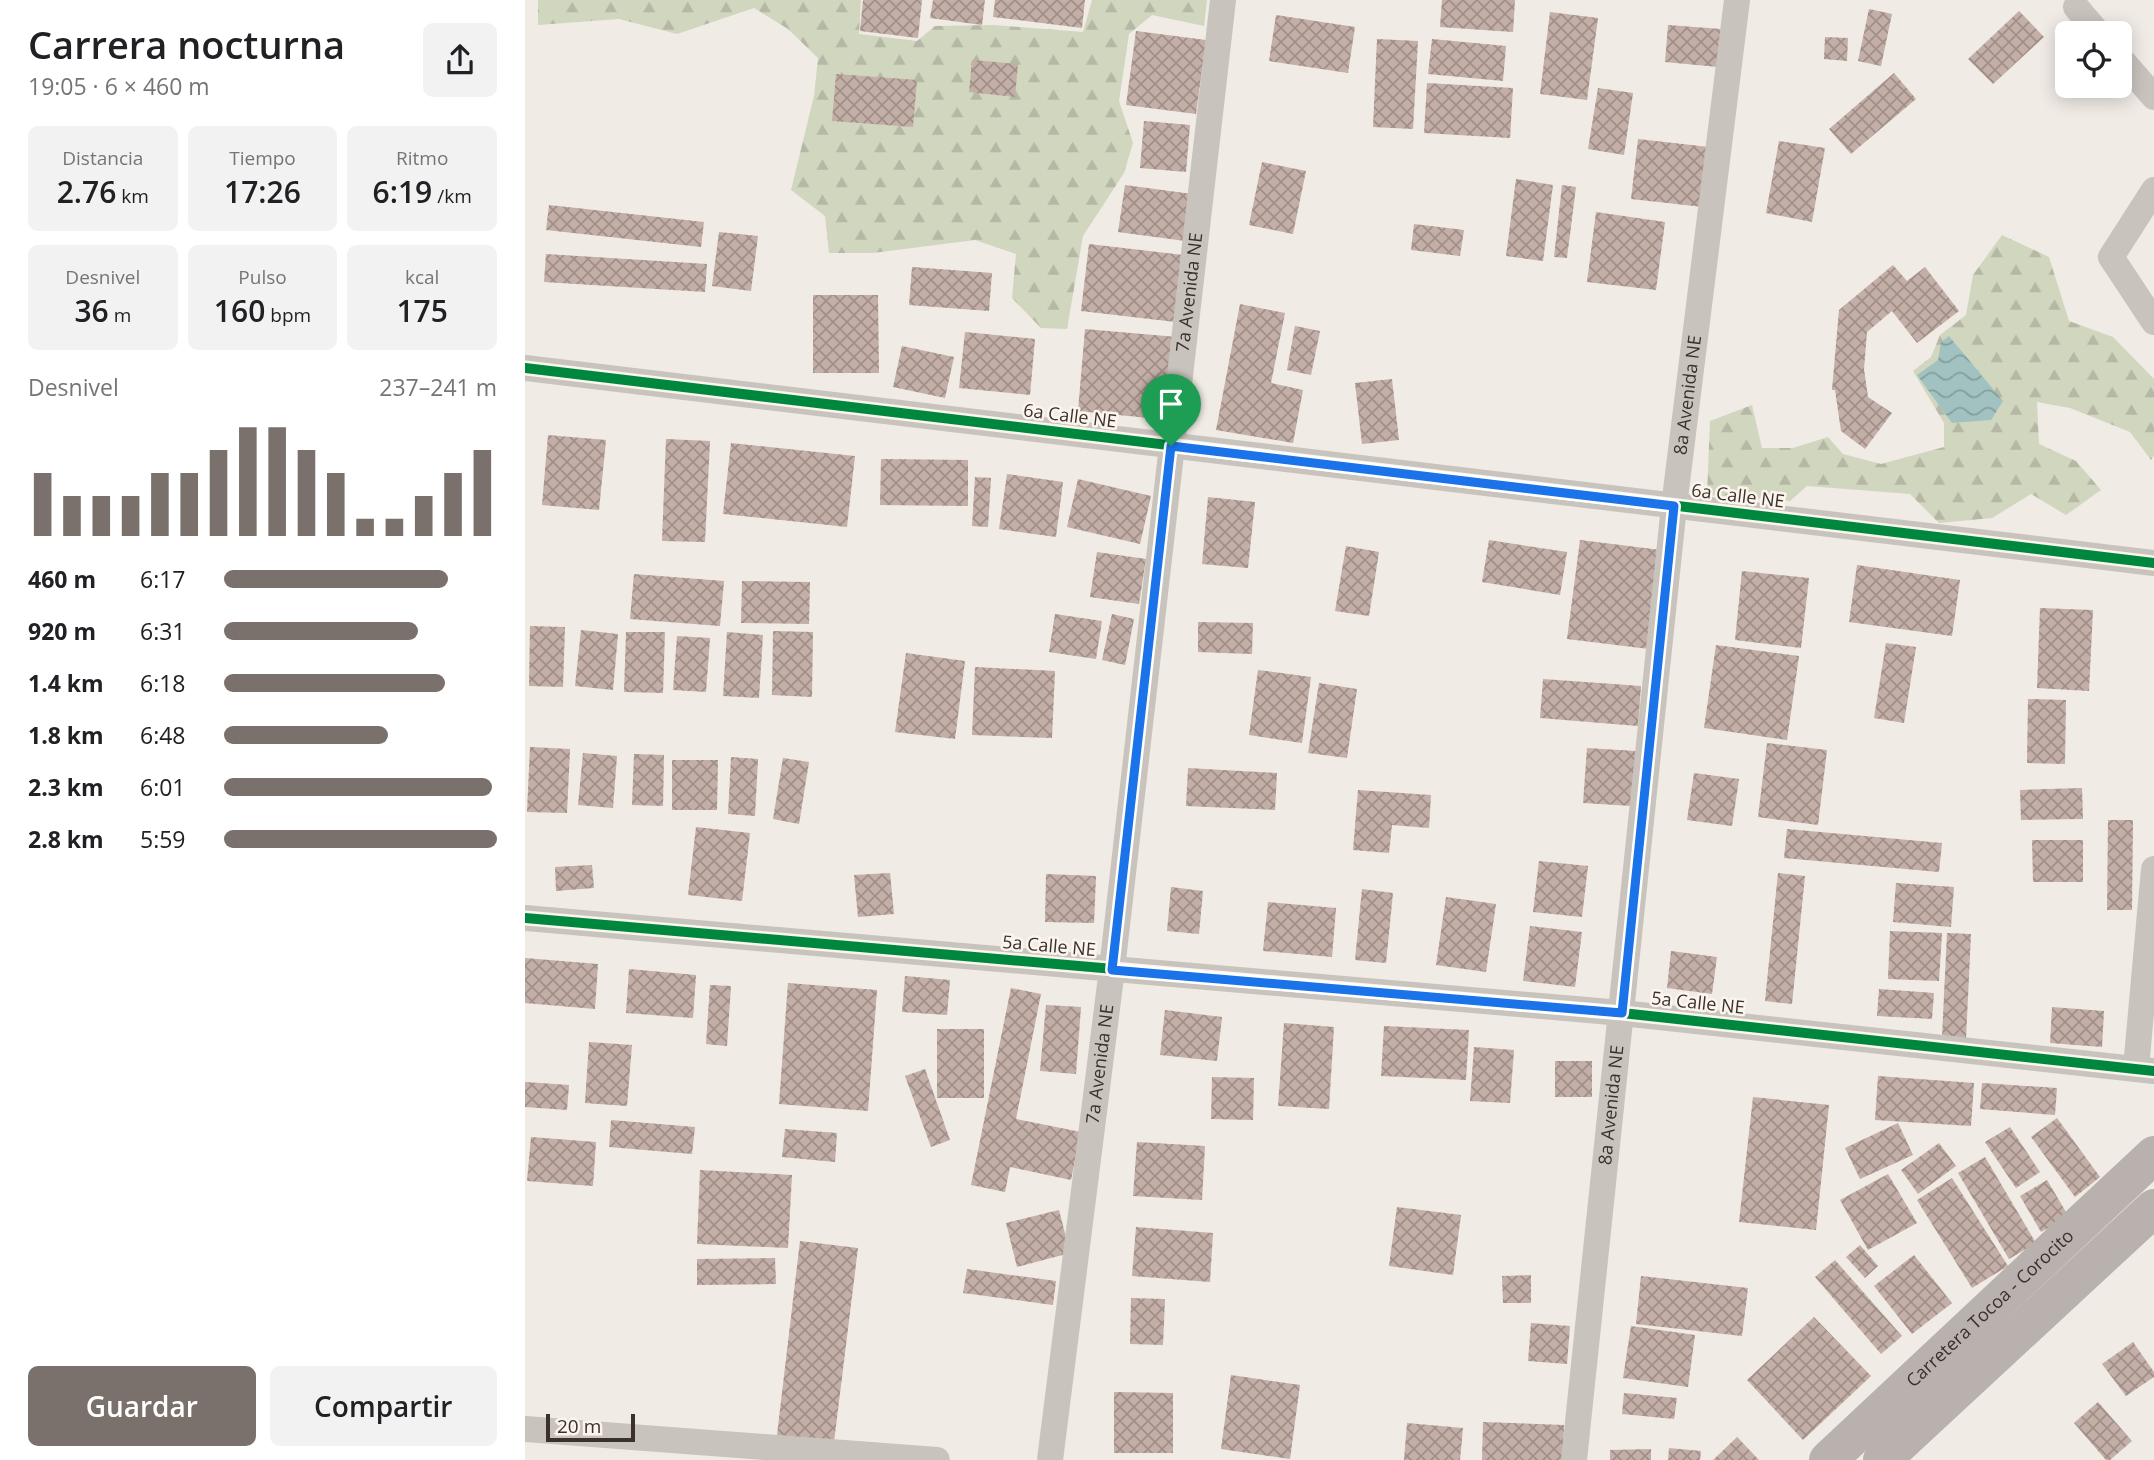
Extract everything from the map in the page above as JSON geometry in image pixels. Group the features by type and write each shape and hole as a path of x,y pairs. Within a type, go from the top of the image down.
{"main road":[{"name":"Carretera Tocoa - Corocito","path":"1828,1460 2154,1155"},
{"name":"Carretera Tocoa - Corocito","path":"1882,1460 2154,1208"}],"street":[{"name":"7a Avenida NE","path":"1049,1460 1112,970 1223,0"},
{"name":"8a Avenida NE","path":"1574,1460 1674,506 1737,0"},
{"path":"2076,7 2088,21"},
{"path":"2132,72 2154,97"},
{"path":"2154,190 2111,257 2154,322"},
{"name":"6a Calle NE","path":"525,368 2154,563"},
{"path":"2145,1069 2154,869"},
{"name":"5a Calle NE","path":"525,918 1622,1013 2145,1069"},
{"path":"525,1429 937,1460"}],"green space":[{"path":"538,0 861,0 859,34 917,41 935,26 994,25 1083,32 1092,0 1207,0 1204,26 1152,15 1129,34 1119,101 1133,143 1124,173 1083,236 1067,329 1041,328 1012,298 1016,254 975,240 873,253 829,253 825,216 791,190 814,96 818,58 788,29 754,8 677,34 619,19 538,25"},
{"path":"2002,235 2049,257 2069,321 2113,337 2154,379 2154,455 2151,460 2130,432 2070,408 2037,402 2039,444 2076,461 2101,490 2066,515 2031,494 1992,518 1939,523 1910,494 1807,486 1790,501 1707,495 1710,421 1752,405 1762,448 1793,448 1828,437 1843,454 1881,464 1944,447 1944,423 1913,371 1931,357 1940,335 1966,315 1973,275"}],"water":[{"path":"1949,336 2003,401 1991,420 1952,423 1917,375 1938,360 1941,342"}],"building":[{"path":"863,0 922,0 918,38 860,31"},
{"path":"933,0 985,0 982,25 930,18"},
{"path":"995,0 1085,0 1082,28 993,17"},
{"path":"1442,0 1515,0 1513,32 1440,27"},
{"path":"1869,9 1892,14 1881,66 1858,61"},
{"path":"2019,11 2044,37 1993,84 1968,59"},
{"path":"1550,12 1598,18 1587,100 1540,94"},
{"path":"1276,15 1355,27 1348,73 1269,61"},
{"path":"1668,25 1721,29 1718,67 1665,62"},
{"path":"1136,31 1206,40 1196,114 1126,105"},
{"path":"1825,37 1848,38 1847,61 1824,59"},
{"path":"1377,39 1418,41 1413,129 1373,127"},
{"path":"1432,39 1506,46 1503,81 1428,74"},
{"path":"972,60 1018,64 1015,97 969,92"},
{"path":"1894,73 1916,99 1851,154 1829,129"},
{"path":"836,74 917,80 913,127 832,121"},
{"path":"1427,83 1513,88 1510,138 1424,133"},
{"path":"1598,88 1633,93 1624,155 1588,149"},
{"path":"1144,121 1190,125 1186,172 1140,168"},
{"path":"1638,139 1709,147 1703,207 1631,199"},
{"path":"1779,141 1825,148 1812,222 1766,213"},
{"path":"1262,162 1306,171 1293,234 1249,225"},
{"path":"1516,179 1553,185 1543,261 1506,256"},
{"path":"1125,185 1192,194 1185,241 1118,232"},
{"path":"1562,185 1576,187 1567,258 1554,257"},
{"path":"549,205 704,222 701,247 546,230"},
{"path":"1596,212 1665,222 1656,290 1587,282"},
{"path":"1414,224 1464,230 1460,256 1411,250"},
{"path":"719,232 758,236 751,291 712,286"},
{"path":"1089,244 1192,256 1184,323 1081,311"},
{"path":"546,254 707,264 705,292 544,282"},
{"path":"1893,265 1907,281 1925,267 1959,311 1917,343 1892,311 1867,332 1864,369 1868,397 1892,413 1865,449 1841,431 1835,390 1832,390 1839,310"},
{"path":"912,267 992,273 989,311 909,305"},
{"path":"813,295 878,295 879,373 813,373"},
{"path":"1240,304 1285,313 1271,383 1303,390 1293,443 1216,430"},
{"path":"1295,326 1320,331 1311,375 1287,370"},
{"path":"1085,329 1177,337 1169,420 1078,411"},
{"path":"965,332 1035,339 1030,395 959,388"},
{"path":"902,346 954,357 945,398 893,387"},
{"path":"1392,379 1399,440 1362,444 1355,383"},
{"path":"548,435 606,440 599,510 542,505"},
{"path":"666,439 710,441 705,542 662,541"},
{"path":"731,443 855,456 847,527 723,514"},
{"path":"881,459 968,460 968,506 880,505"},
{"path":"1007,474 1063,482 1056,537 999,529"},
{"path":"975,477 991,478 988,527 972,526"},
{"path":"1078,479 1151,496 1140,544 1067,527"},
{"path":"1208,497 1255,502 1248,568 1202,564"},
{"path":"1489,540 1567,552 1560,595 1482,582"},
{"path":"1580,540 1661,550 1649,649 1567,639"},
{"path":"1346,546 1379,552 1369,616 1335,611"},
{"path":"1097,552 1146,559 1139,604 1090,597"},
{"path":"1857,565 1960,580 1952,636 1849,622"},
{"path":"1742,571 1809,578 1801,648 1735,640"},
{"path":"634,574 724,581 720,626 630,619"},
{"path":"742,581 810,582 809,624 741,623"},
{"path":"2040,608 2093,610 2089,691 2037,688"},
{"path":"1055,614 1102,621 1096,659 1049,652"},
{"path":"1112,614 1134,619 1125,665 1102,660"},
{"path":"1198,622 1253,623 1252,654 1198,652"},
{"path":"530,626 565,627 563,687 529,686"},
{"path":"581,630 618,634 613,690 575,686"},
{"path":"773,631 813,632 812,697 772,695"},
{"path":"626,632 665,632 663,693 624,692"},
{"path":"727,632 763,635 759,698 723,696"},
{"path":"677,636 710,638 706,692 673,690"},
{"path":"1886,643 1916,647 1904,723 1874,718"},
{"path":"1716,645 1799,656 1787,740 1704,728"},
{"path":"906,653 965,661 955,739 895,732"},
{"path":"975,667 1055,671 1052,738 972,735"},
{"path":"1258,670 1311,677 1302,743 1249,735"},
{"path":"1543,679 1641,686 1638,726 1540,718"},
{"path":"1319,683 1357,689 1347,758 1308,753"},
{"path":"2028,699 2066,700 2065,764 2027,763"},
{"path":"1767,743 1827,750 1818,825 1758,817"},
{"path":"530,747 570,749 567,813 527,812"},
{"path":"1587,748 1636,751 1632,806 1583,803"},
{"path":"583,753 617,756 613,808 578,805"},
{"path":"634,754 664,755 663,806 632,805"},
{"path":"731,757 758,759 755,816 728,814"},
{"path":"783,758 809,762 799,824 773,819"},
{"path":"672,760 718,760 717,810 672,810"},
{"path":"1188,768 1277,773 1275,810 1186,806"},
{"path":"1694,773 1739,779 1732,826 1687,820"},
{"path":"2082,788 2083,819 2021,820 2020,790"},
{"path":"1358,790 1431,795 1429,828 1392,825 1389,853 1353,850"},
{"path":"2108,820 2133,820 2132,910 2107,910"},
{"path":"696,827 750,833 742,901 688,895"},
{"path":"1787,829 1942,843 1939,872 1784,858"},
{"path":"2032,840 2083,840 2083,882 2033,882"},
{"path":"1539,861 1588,866 1582,917 1533,912"},
{"path":"592,865 594,888 556,891 555,867"},
{"path":"890,873 894,914 858,917 854,875"},
{"path":"1778,873 1805,876 1792,1004 1765,1001"},
{"path":"1046,874 1096,876 1094,923 1045,922"},
{"path":"1896,883 1954,887 1951,927 1893,922"},
{"path":"1171,887 1203,891 1199,934 1167,931"},
{"path":"1362,889 1393,893 1386,963 1355,960"},
{"path":"1446,897 1496,904 1486,972 1436,965"},
{"path":"1268,902 1336,908 1332,957 1263,951"},
{"path":"1530,926 1582,932 1575,987 1523,981"},
{"path":"1890,931 1942,933 1939,981 1888,979"},
{"path":"1947,933 1971,934 1966,1039 1942,1037"},
{"path":"1671,951 1717,957 1712,994 1667,988"},
{"path":"525,958 598,964 595,1009 525,1003"},
{"path":"629,969 696,975 693,1018 626,1013"},
{"path":"905,976 950,980 947,1015 902,1012"},
{"path":"788,983 877,990 868,1111 779,1104"},
{"path":"710,985 731,986 727,1046 706,1044"},
{"path":"1011,988 1041,994 1016,1119 1081,1132 1071,1180 1010,1167 1005,1192 971,1185"},
{"path":"1879,989 1934,993 1932,1019 1877,1016"},
{"path":"1046,1005 1081,1007 1076,1074 1040,1071"},
{"path":"2052,1007 2104,1011 2102,1047 2050,1043"},
{"path":"1165,1010 1222,1017 1217,1061 1160,1055"},
{"path":"1284,1023 1334,1027 1329,1109 1278,1106"},
{"path":"1384,1026 1469,1030 1466,1080 1381,1076"},
{"path":"937,1029 984,1029 984,1098 937,1098"},
{"path":"589,1042 632,1045 627,1106 585,1103"},
{"path":"1474,1047 1514,1050 1510,1103 1470,1101"},
{"path":"1555,1061 1592,1061 1592,1097 1555,1097"},
{"path":"925,1069 950,1140 931,1147 905,1076"},
{"path":"1878,1076 1974,1083 1971,1126 1875,1120"},
{"path":"1212,1077 1254,1078 1253,1120 1211,1119"},
{"path":"525,1082 569,1085 567,1110 525,1107"},
{"path":"1982,1083 2057,1088 2055,1115 1980,1109"},
{"path":"1753,1097 1829,1105 1816,1230 1739,1222"},
{"path":"2057,1118 2100,1177 2075,1197 2031,1137"},
{"path":"611,1120 695,1127 692,1154 609,1147"},
{"path":"1898,1123 1913,1155 1860,1179 1845,1148"},
{"path":"2010,1127 2040,1172 2016,1188 1985,1142"},
{"path":"785,1129 837,1133 835,1162 782,1157"},
{"path":"531,1137 596,1142 593,1186 527,1181"},
{"path":"1137,1142 1205,1146 1202,1200 1133,1196"},
{"path":"1939,1143 1956,1166 1918,1194 1901,1170"},
{"path":"1985,1157 2036,1243 2009,1259 1958,1173"},
{"path":"700,1170 792,1175 788,1248 697,1244"},
{"path":"1888,1174 1917,1223 1868,1250 1840,1200"},
{"path":"1952,1178 2008,1266 1972,1288 1917,1200"},
{"path":"2047,1180 2069,1217 2041,1232 2020,1196"},
{"path":"1397,1207 1461,1215 1453,1275 1389,1266"},
{"path":"1059,1210 1070,1253 1017,1267 1006,1223"},
{"path":"1136,1227 1213,1233 1210,1282 1132,1276"},
{"path":"800,1241 858,1248 834,1442 777,1435"},
{"path":"1860,1245 1878,1266 1865,1278 1846,1257"},
{"path":"1914,1255 1952,1303 1912,1334 1874,1286"},
{"path":"775,1258 776,1284 697,1285 697,1259"},
{"path":"1835,1260 1902,1336 1881,1354 1815,1277"},
{"path":"967,1269 1056,1281 1053,1305 963,1293"},
{"path":"1531,1275 1531,1303 1503,1303 1502,1276"},
{"path":"1641,1276 1748,1288 1742,1336 1636,1324"},
{"path":"1131,1298 1165,1299 1163,1345 1130,1344"},
{"path":"1814,1317 1871,1376 1803,1440 1747,1380"},
{"path":"1531,1323 1570,1326 1567,1364 1528,1361"},
{"path":"1631,1326 1695,1335 1688,1387 1623,1378"},
{"path":"2133,1342 2154,1372 2154,1377 2126,1396 2102,1364"},
{"path":"1231,1375 1300,1385 1290,1459 1221,1449"},
{"path":"1114,1392 1173,1393 1173,1453 1114,1453"},
{"path":"1624,1393 1677,1398 1674,1419 1622,1414"},
{"path":"2098,1402 2132,1441 2110,1460 2106,1460 2074,1423"},
{"path":"1483,1422 1564,1425 1563,1460 1482,1460"},
{"path":"1407,1423 1463,1428 1460,1460 1404,1460"},
{"path":"1737,1437 1759,1460 1713,1460"},
{"path":"1669,1448 1701,1451 1700,1460 1668,1460"},
{"path":"1651,1449 1651,1460 1610,1460 1610,1450"}],"cycle path":[{"path":"525,368 2154,563"},
{"path":"525,918 1622,1013 2154,1071"}],"route":[{"path":"1171,446 1674,506 1622,1013 1112,970 1171,446"}]}
